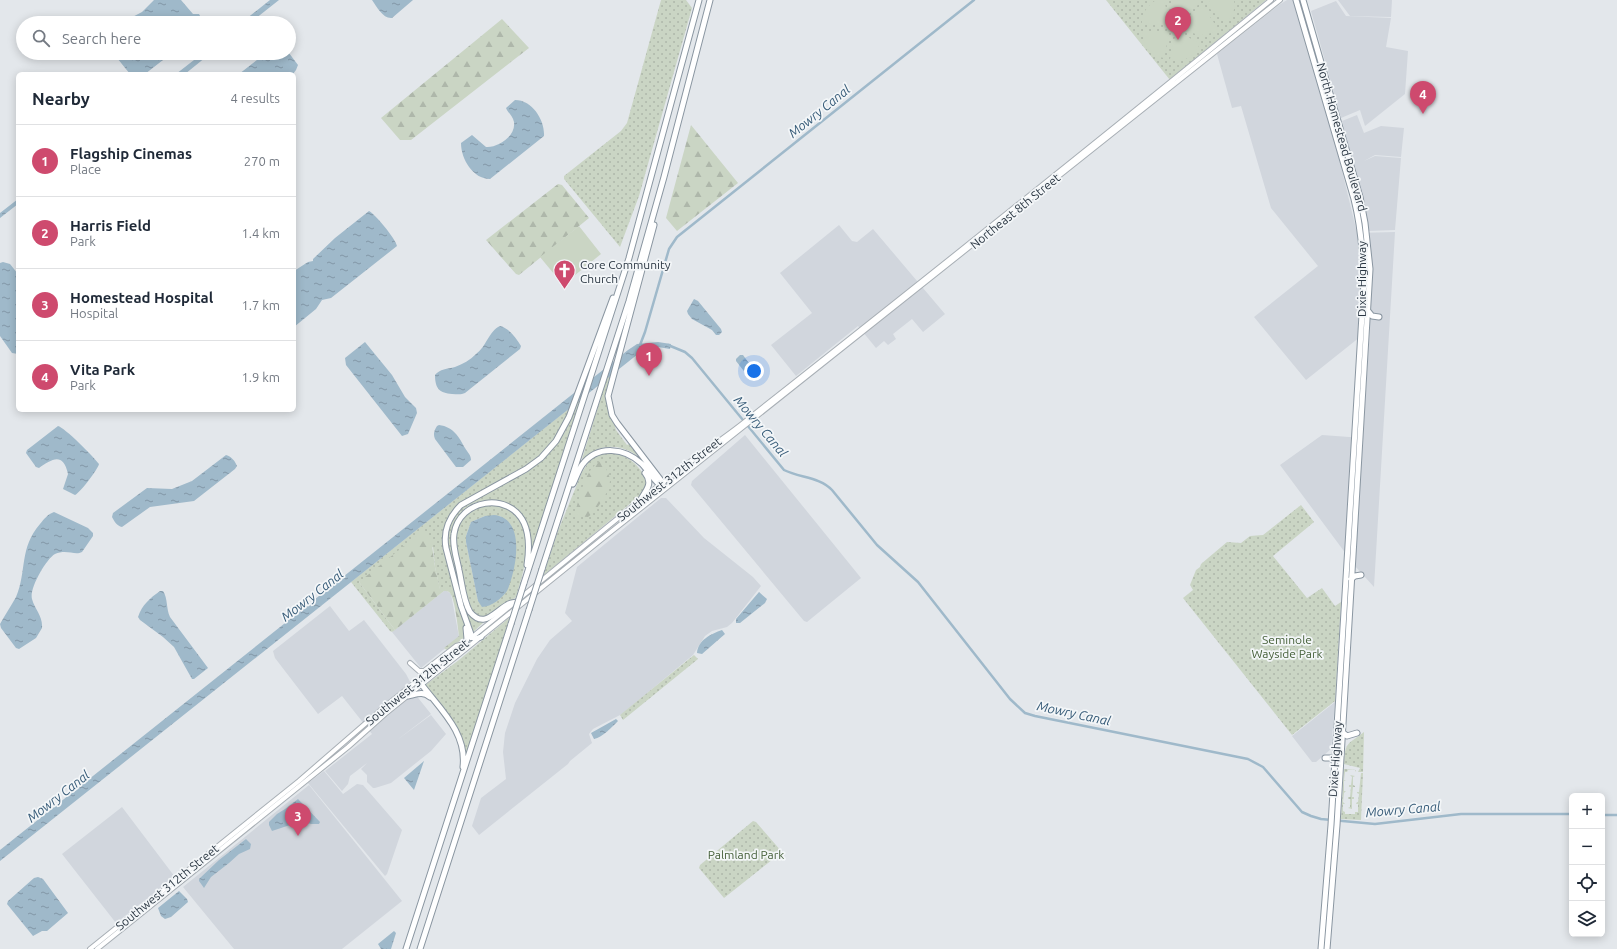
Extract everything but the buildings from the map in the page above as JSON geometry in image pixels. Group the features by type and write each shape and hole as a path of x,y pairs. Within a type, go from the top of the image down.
{"highway":[{"path":"406,949 629,258 699,0"},
{"name":"Dixie Highway","path":"1296,0 1327,91 1354,199 1360,226 1363,253 1364,282 1359,334 1357,401 1348,542"},
{"name":"North Homestead Boulevard","path":"1303,0 1327,91 1361,204 1370,275"},
{"path":"420,949 629,301 664,177 710,1"},
{"path":"661,484 612,415 608,396 653,228 663,188 664,177"},
{"path":"481,637 475,639 472,637 466,623 452,576 444,540 447,524 460,505 526,469 541,458 556,441 569,417 629,258"},
{"name":"Dixie Highway","path":"1358,481 1370,275"},
{"path":"1368,311 1372,316 1378,317"},
{"path":"1359,334 1363,338 1362,361 1365,366"},
{"path":"1357,401 1359,409 1358,434 1360,436"},
{"path":"1351,581 1358,481 1355,472 1357,447 1354,445"},
{"path":"559,518 583,463 597,453 610,450 624,452 643,465 661,484"},
{"path":"635,459 647,475 649,483 648,488 640,501"},
{"path":"516,602 507,605 494,615 485,619 474,616 470,612 454,543 455,528 460,518 467,511 480,504 498,503 512,509 520,516 526,527 528,537 528,560 524,583"},
{"path":"1348,542 1351,546 1352,565"},
{"path":"1342,744 1339,738 1344,660 1341,656 1348,542"},
{"path":"1347,558 1350,563 1349,578 1351,581"},
{"path":"1351,581 1357,575 1360,575"},
{"name":"Dixie Highway","path":"1327,949 1333,885 1334,762 1347,654 1351,581"},
{"path":"1344,615 1346,624 1344,651 1347,654"},
{"path":"464,644 467,637 466,623"},
{"path":"422,685 450,721 460,738 464,754 463,775"},
{"name":"Dixie Highway","path":"1334,817 1338,799 1342,744 1342,693"},
{"path":"408,696 424,694 438,705"},
{"path":"1342,732 1347,736 1357,733"},
{"path":"1335,749 1338,755 1336,792 1338,799"},
{"path":"1325,758 1331,758 1334,762"},
{"name":"Dixie Highway","path":"1321,949 1329,847 1334,825"},
{"path":"1329,847 1332,855 1330,879 1333,885"},
{"path":"1326,884 1329,887 1327,916 1330,923"}],"main road":[{"name":"Northeast 8th Street","path":"749,421 1217,48 1271,0"},
{"name":"Northeast 8th Street","path":"1242,27 1280,0"},
{"path":"1261,8 1265,12"},
{"name":"Southwest 312th Street","path":"97,949 348,748 408,696 749,421"},
{"name":"Southwest 312th Street","path":"90,949 299,781 388,704 661,484 685,465 741,428"},
{"path":"681,477 685,465"},
{"path":"661,484 666,489"},
{"path":"410,662 419,671 424,671 456,646 464,644"},
{"path":"112,937 114,933 133,918 135,914"}],"shaded area":[{"path":"1287,0 1294,0 1338,154 1357,233 1395,232 1374,587 1355,566 1280,465 1322,435 1363,438 1370,329 1306,380 1254,317 1318,266 1271,208 1241,106 1232,108 1217,54"},
{"path":"1338,0 1392,0 1391,17 1350,16"},
{"path":"1336,1 1346,16 1391,18 1386,47 1408,51 1405,94 1365,126 1360,110 1341,118 1311,11"},
{"path":"1357,115 1364,133 1381,126 1404,128 1401,157 1375,155 1364,161 1375,156 1401,158 1395,230 1368,231 1364,202 1342,121"},
{"path":"839,225 852,241 857,242 873,229 945,314 923,332 912,319 893,334 896,339 888,345 884,341 876,348 858,326 796,376 771,345 812,313 780,273"},
{"path":"745,435 861,578 807,622 804,621 691,485 692,481"},
{"path":"661,498 666,498 704,538 753,577 761,586 732,623 727,627 712,631 705,636 693,655 622,714 593,729 589,734 592,743 479,835 472,826 481,798 506,779 503,752 505,733 515,703 537,659 550,640 572,621 565,613 577,567"},
{"path":"444,591 451,594 459,637 421,668 392,632"},
{"path":"330,606 349,631 364,620 406,674 419,699 431,714 397,740 431,715 446,734 431,751 391,783 375,788 367,782 367,775 361,769 367,763 350,776 348,784 342,791 325,771 372,734 342,696 318,714 275,658 273,651"},
{"path":"1335,702 1331,749 1316,762 1312,762 1292,736"},
{"path":"324,771 343,794 357,784 363,785 402,830 385,876 308,783"},
{"path":"309,785 402,901 342,949 234,949 183,887"},
{"path":"122,807 175,877 116,923 62,854"}],"green space":[{"path":"661,0 686,0 692,8 639,196 620,247 564,179 564,176 621,131 627,123"},
{"path":"1106,0 1266,0 1170,80"},
{"path":"1156,0 1164,0 1169,21 1166,25 1142,25 1142,17 1145,11"},
{"path":"1172,0 1198,0 1198,5 1178,18 1173,10"},
{"path":"1211,0 1234,0 1233,13 1225,23 1208,7 1208,2"},
{"path":"1200,8 1205,9 1218,29 1210,34 1196,34 1187,29 1184,25"},
{"path":"502,19 529,48 411,140 400,140 381,118"},
{"path":"1143,31 1166,31 1169,34 1164,58 1155,55 1148,49 1143,41"},
{"path":"1179,33 1200,43 1195,52 1188,58 1184,60 1170,59 1175,36"},
{"path":"691,125 738,183 677,231 666,218"},
{"path":"558,184 562,185 589,218 519,275 516,274 486,240"},
{"path":"579,226 601,254 569,280 564,280 562,278 559,280 540,257"},
{"path":"612,374 607,394 616,430 627,445 629,444 631,447 633,445 638,454 636,455 622,448 606,447 596,450 582,459 607,378"},
{"path":"581,399 531,553 528,528 518,511 509,505 499,502 489,500 479,502 469,506 462,512 456,521 453,534 457,572 455,573 454,569 452,570 446,540 451,520 462,506 527,471 546,456 564,433 576,403"},
{"path":"571,407 560,432 549,447 532,464 465,501 444,530 454,588 440,590 435,567 433,547 359,582 395,630 392,632 390,631 351,582"},
{"path":"605,453 613,453 625,457 636,465 648,482 643,493 543,576 558,531 582,472 590,460"},
{"path":"600,461 606,468 610,477 605,496 599,506 588,517 578,516 575,512 584,484 590,471"},
{"path":"482,505 499,505 513,512 521,520 527,541 525,564 516,597 491,614 485,616 478,615 473,612 468,604 457,548 457,531 464,517 471,511","holes":["485,516 500,516 511,525 478,601 466,536 471,522"]},
{"name":"Seminole Wayside Park","path":"1301,505 1314,522 1273,556 1307,598 1322,588 1335,606 1341,602 1335,701 1292,735 1183,598 1193,590 1190,585 1196,570 1227,542 1241,543 1250,536 1263,535"},
{"path":"424,530 431,538 440,589 446,587 454,588 465,626 464,638 447,650 444,648 459,636 455,607 452,596 449,592 444,591 395,630 359,582"},
{"path":"462,596 463,603 465,603 467,610 485,621 472,633 459,598"},
{"path":"510,617 465,759 463,743 424,686 459,660"},
{"path":"694,655 698,659 623,720 620,715"},
{"path":"1364,732 1363,772 1358,772 1360,768 1344,764 1345,752 1350,742"},
{"path":"1344,769 1356,770 1355,772 1355,770 1348,770 1345,772 1344,780 1346,780 1344,781 1344,791 1346,791 1344,793 1343,802 1345,804 1343,804 1343,811 1345,814 1355,814 1355,812 1358,812 1358,804 1356,804 1358,802 1359,794 1357,792 1359,792 1361,773 1363,773 1361,820 1341,819"},
{"path":"1350,775 1355,776 1353,777 1353,785 1355,787 1353,787 1352,797 1354,797 1354,799 1352,799 1352,809 1348,808 1350,807 1350,799 1348,799 1348,797 1350,797 1351,787 1349,787 1349,785 1351,785 1352,777"},
{"name":"Palmland Park","path":"753,821 756,822 782,852 724,898 699,868 700,865"}],"water":[{"path":"154,0 181,0 193,14 199,14 200,16 134,16 142,12"},
{"path":"270,0 279,0 259,16 250,16"},
{"path":"372,0 413,0 392,18 389,18 383,15"},
{"path":"119,60 163,60 148,72 128,72"},
{"path":"194,60 202,60 187,72 179,72"},
{"path":"257,60 294,60 298,65 294,72 242,72"},
{"path":"515,100 527,104 537,112 544,130 544,136 490,179 478,176 469,167 463,155 461,143 472,135 486,147 491,147 505,140 512,132 514,127 513,118 506,108"},
{"path":"16,201 16,206 0,218 0,213"},
{"path":"369,211 385,227 397,246 331,298 322,300 316,309 296,325 296,270 308,262 313,261 313,259 335,238"},
{"path":"3,262 10,264 16,272 16,354 12,353 0,336 0,263"},
{"path":"694,299 698,301 721,329 722,332 719,335 716,335 712,330 692,319 688,314 687,311"},
{"path":"500,326 512,334 521,346 520,349 465,393 444,393 441,391 437,387 435,375 441,370 455,367 466,362 479,351 496,328"},
{"path":"365,342 392,375 405,397 416,408 417,413 408,434 402,436 346,365 345,358"},
{"name":"Mowry Canal","path":"658,342 671,344 670,349 658,347 638,354 0,861 0,850 628,350 637,344"},
{"path":"740,355 743,355 754,370 749,375 747,375 736,361"},
{"path":"439,425 452,430 461,440 470,455 471,460 463,467 456,467 435,439 435,431"},
{"path":"58,426 85,449 99,464 96,471 81,490 75,495 63,489 68,474 63,462 56,459 52,460 39,468 36,467 26,453 27,450"},
{"path":"226,455 232,458 235,462 237,466 235,469 194,501 150,507 122,527 113,519 113,513 147,488 172,489 192,481"},
{"path":"54,512 88,528 93,533 93,536 82,552 63,552 55,554 43,568 33,588 32,594 33,603 40,616 42,628 36,638 19,649 16,648 1,628 0,624 16,597 26,551 33,533 48,515"},
{"path":"494,515 504,518 511,525 515,535 516,559 507,591 496,602 482,607 478,601 466,536 471,522 485,516"},
{"path":"160,591 163,591 165,594 170,617 208,668 194,679 192,679 174,647 138,617 147,602"},
{"path":"759,592 767,599 765,603 740,623 736,623 736,619"},
{"path":"722,630 725,634 702,654 697,653 702,641"},
{"path":"616,719 618,721 610,729 594,739 591,733"},
{"path":"424,761 414,790 404,778"},
{"path":"298,799 320,822 319,824 311,824 302,821 272,831 269,822 277,814"},
{"path":"246,839 251,844 250,849 239,854 211,877 204,888 199,879 219,860"},
{"path":"38,877 43,879 68,913 47,931 42,931 33,936 7,904 8,901 34,878"},
{"path":"179,891 188,902 171,917 165,919 161,916 158,908"},
{"path":"394,931 396,933 391,949 381,949 378,944"}],"waterway":[{"name":"Mowry Canal","path":"640,345 669,249 677,237 974,0"},
{"name":"Mowry Canal","path":"668,345 685,352 692,358 784,470 816,480 832,490 877,545 918,582 1010,699 1025,713 1248,759 1263,767 1302,812 1321,819 1375,824 1461,814 1569,814"},
{"name":"Mowry Canal","path":"1605,815 1617,815"}],"place":[{"name":"Harris Field","path":"1178,40"},
{"name":"Vita Park","path":"1423,114"},
{"name":"Core Community Church","path":"565,290"},
{"name":"Flagship Cinemas","path":"649,376"},
{"name":"Homestead Hospital","path":"298,836"}]}
